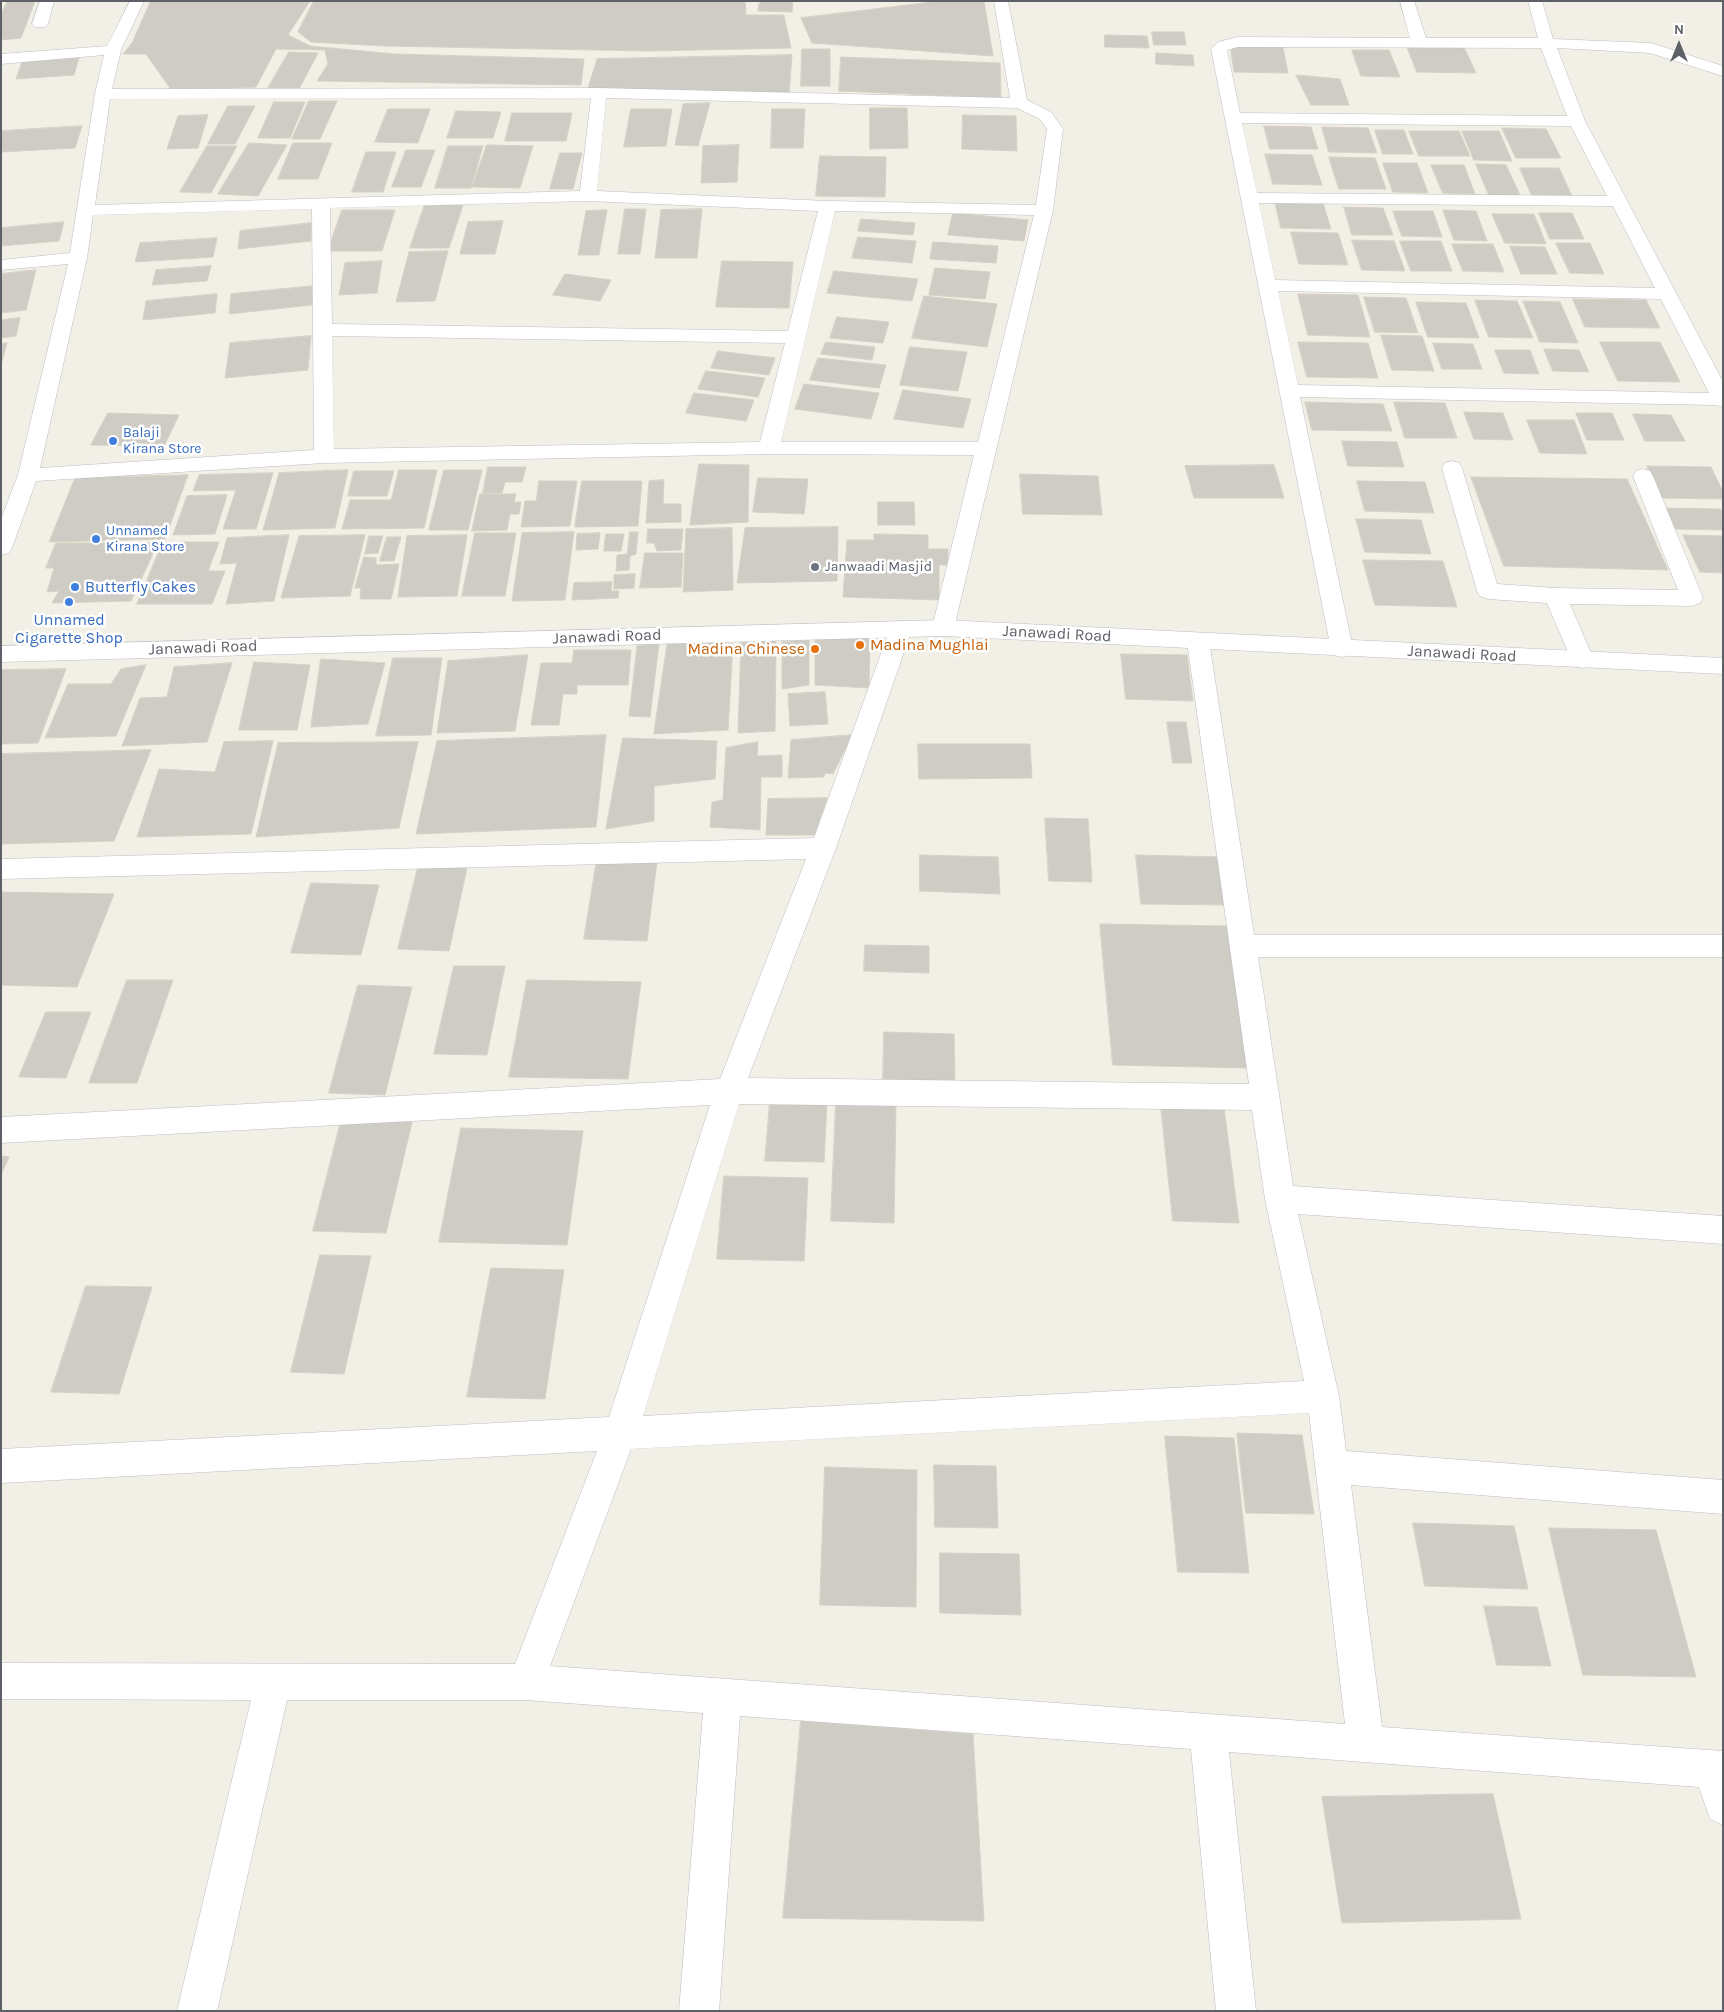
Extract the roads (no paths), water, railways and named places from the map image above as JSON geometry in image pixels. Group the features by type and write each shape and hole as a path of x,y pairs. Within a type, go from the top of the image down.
{"street":[{"path":"40,24 47,1"},
{"path":"1,548 26,481 78,258 103,94 113,50 137,1"},
{"path":"1000,1 1020,103"},
{"path":"1407,1 1419,41"},
{"path":"1289,391 1722,400 1577,121 1547,43 1535,1"},
{"path":"1342,649 1219,49 1238,42 1419,41 1547,43 1651,48 1723,71"},
{"path":"1,58 113,50"},
{"path":"103,94 599,93 1020,103 1045,115 1055,129 1044,210 943,628"},
{"path":"588,196 599,93"},
{"path":"1233,118 1577,121"},
{"path":"85,210 588,196 828,206 1044,210"},
{"path":"1249,198 1619,201"},
{"path":"321,204 324,456"},
{"path":"769,448 828,206"},
{"path":"1,265 78,258"},
{"path":"1267,285 1667,294"},
{"path":"322,330 796,337"},
{"path":"1,489 26,481 324,456 769,448 985,449"},
{"path":"1452,468 1488,591 1555,596 1692,598 1643,476"},
{"path":"1555,596 1582,660"},
{"name":"Janawadi Road","path":"1,654 943,628 1342,649 1723,666"},
{"path":"526,1682 621,1432 729,1091 823,848 901,629"},
{"path":"1198,641 1280,1199 1323,1396 1366,1742"},
{"path":"1,869 823,848"},
{"path":"1242,946 1723,946"},
{"path":"1,1130 729,1091 1264,1097"},
{"path":"1280,1199 1723,1230"},
{"path":"1,1466 1323,1396"},
{"path":"1331,1467 1723,1497"},
{"path":"1,1681 526,1682 1366,1742 1718,1769 1723,1806"},
{"path":"197,2011 273,1682"},
{"path":"699,2011 723,1696"},
{"path":"1208,1731 1236,2011"}],"place":[{"name":"Balaji Kirana Store","path":"113,441"},
{"name":"Unnamed Kirana Store","path":"96,539"},
{"name":"Janwaadi Masjid","path":"815,567"},
{"name":"Butterfly Cakes","path":"75,587"},
{"name":"Unnamed Cigarette Shop","path":"69,602"},
{"name":"Madina Mughlai","path":"860,645"},
{"name":"Madina Chinese","path":"815,649"}]}
